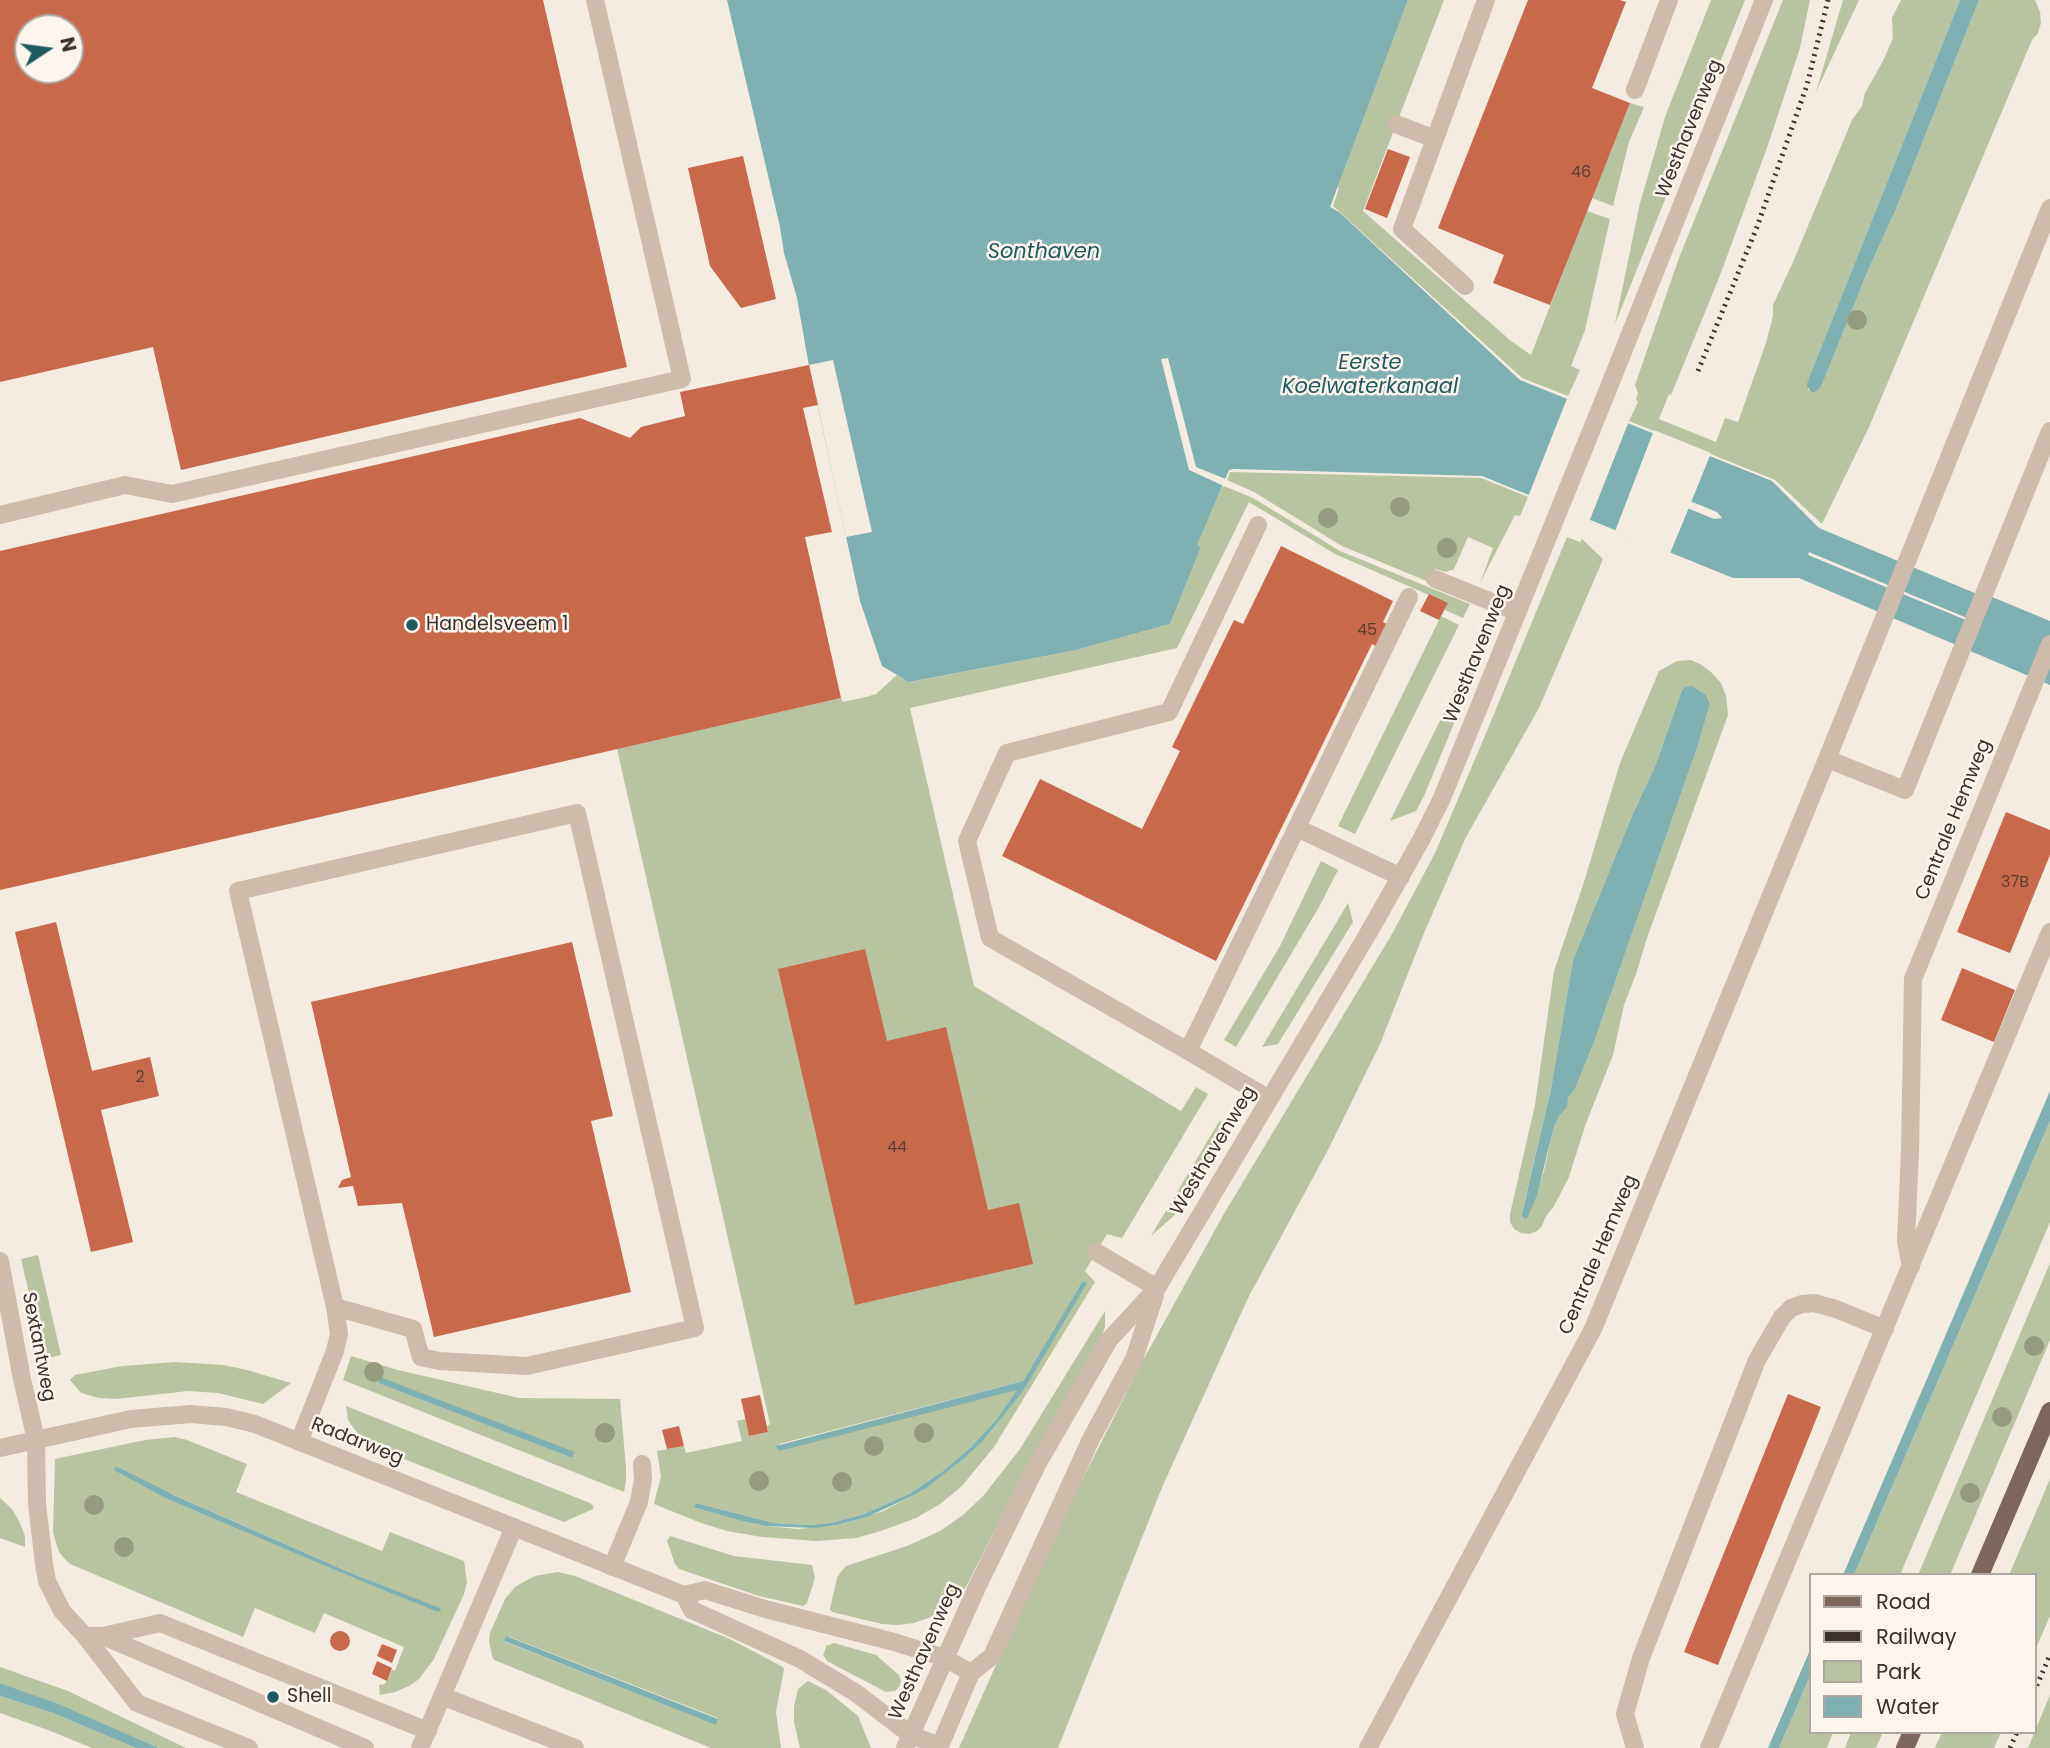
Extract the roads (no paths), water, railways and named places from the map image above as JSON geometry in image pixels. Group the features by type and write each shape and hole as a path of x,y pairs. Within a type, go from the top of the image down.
{"main road":[{"path":"1981,1573 2050,1411"}],"street":[{"path":"0,515 125,485 172,494 682,379 594,0"},
{"path":"1465,286 1402,229 1486,0"},
{"path":"1635,90 1669,0"},
{"name":"Westhavenweg","path":"908,1742 978,1585 1038,1462 1109,1340 1157,1288 1401,877 1441,798 1764,0"},
{"path":"1396,124 1435,139"},
{"name":"Centrale Hemweg","path":"1368,1748 1593,1329 1828,759 2050,208"},
{"path":"1828,759 1905,790 2050,431"},
{"path":"1258,524 1169,712 1007,753 967,841 990,938 1269,1099"},
{"path":"1435,579 1517,612"},
{"path":"1188,1051 1409,597"},
{"name":"Centrale Hemweg","path":"1911,1267 1906,1241 1913,979 2050,644"},
{"path":"299,1441 335,1351 339,1334 335,1307 238,891 577,813 695,1328 527,1366 439,1361 421,1357 413,1329 335,1307"},
{"path":"1297,828 1401,877"},
{"path":"1709,1748 2050,932"},
{"path":"1096,1252 1157,1288"},
{"name":"Sextantweg","path":"0,1261 36,1440 37,1504 47,1581 62,1611 94,1636 137,1703 250,1748"},
{"name":"Westhavenweg","path":"939,1747 971,1673 992,1656 1091,1439 1134,1359 1157,1288"},
{"path":"1636,1748 1625,1714 1641,1658 1757,1360 1782,1317 1791,1308 1814,1303 1885,1329"},
{"name":"Radarweg","path":"0,1448 131,1419 191,1414 218,1416 255,1424 684,1595 705,1590 894,1642 945,1658 971,1673"},
{"path":"612,1567 639,1502 643,1480 642,1464"},
{"path":"420,1748 514,1527"},
{"name":"Radarweg","path":"684,1595 692,1610 800,1659 856,1693 908,1742 939,1747"},
{"path":"94,1636 160,1623 428,1731"},
{"path":"94,1636 365,1748"},
{"path":"442,1696 576,1748"}],"water":[{"name":"Sonthaven","path":"727,0 1408,0 1330,207 1339,212 1520,380 1772,481 1819,528 1989,599 1992,597 2050,621 2050,685 1799,578 1733,578 1482,476 1233,469 1229,470 1197,545 1201,547 1170,624 1072,651 909,682 882,666 860,601 780,227","holes":["1638,480 1717,512 1722,518 1714,519 1636,487","1809,552 1979,623 1978,625 1808,555"]},
{"path":"1960,0 1979,0 1896,209 1825,377 1820,388 1811,392 1807,386 1808,380"},
{"path":"1692,686 1706,695 1710,704 1697,748 1594,1042 1575,1089 1568,1098 1567,1107 1554,1127 1537,1195 1528,1217 1524,1219 1522,1214 1551,1089 1573,960 1656,764 1682,690"},
{"path":"2050,1091 2050,1121 1855,1573 1844,1573"},
{"path":"1083,1281 1087,1283 1022,1393 982,1442 926,1488 867,1517 814,1528 766,1526 694,1507 696,1503 774,1523 809,1525 831,1523 864,1514 909,1494 943,1471 971,1447 996,1420 1017,1390 779,1451 776,1446 1023,1381"},
{"path":"380,1377 575,1452 572,1458 378,1383"},
{"path":"116,1466 176,1496 441,1610 438,1612 371,1585 165,1498 114,1470"},
{"path":"506,1636 718,1719 716,1725 504,1641"},
{"path":"1808,1655 1808,1681 1779,1748 1768,1748"},
{"path":"0,1683 56,1703 159,1748 136,1748 53,1713 0,1696"}],"railway":[{"path":"1698,371 1757,227 1807,85 1828,0"},
{"path":"2036,1687 2050,1655"},
{"path":"2010,1748 2016,1734"}],"place":[{"name":"Handelsveem 1","path":"412,625"},
{"name":"Shell","path":"273,1697"}],"water label":[{"name":"Eerste Koelwaterkanaal","path":"1370,376"}]}
